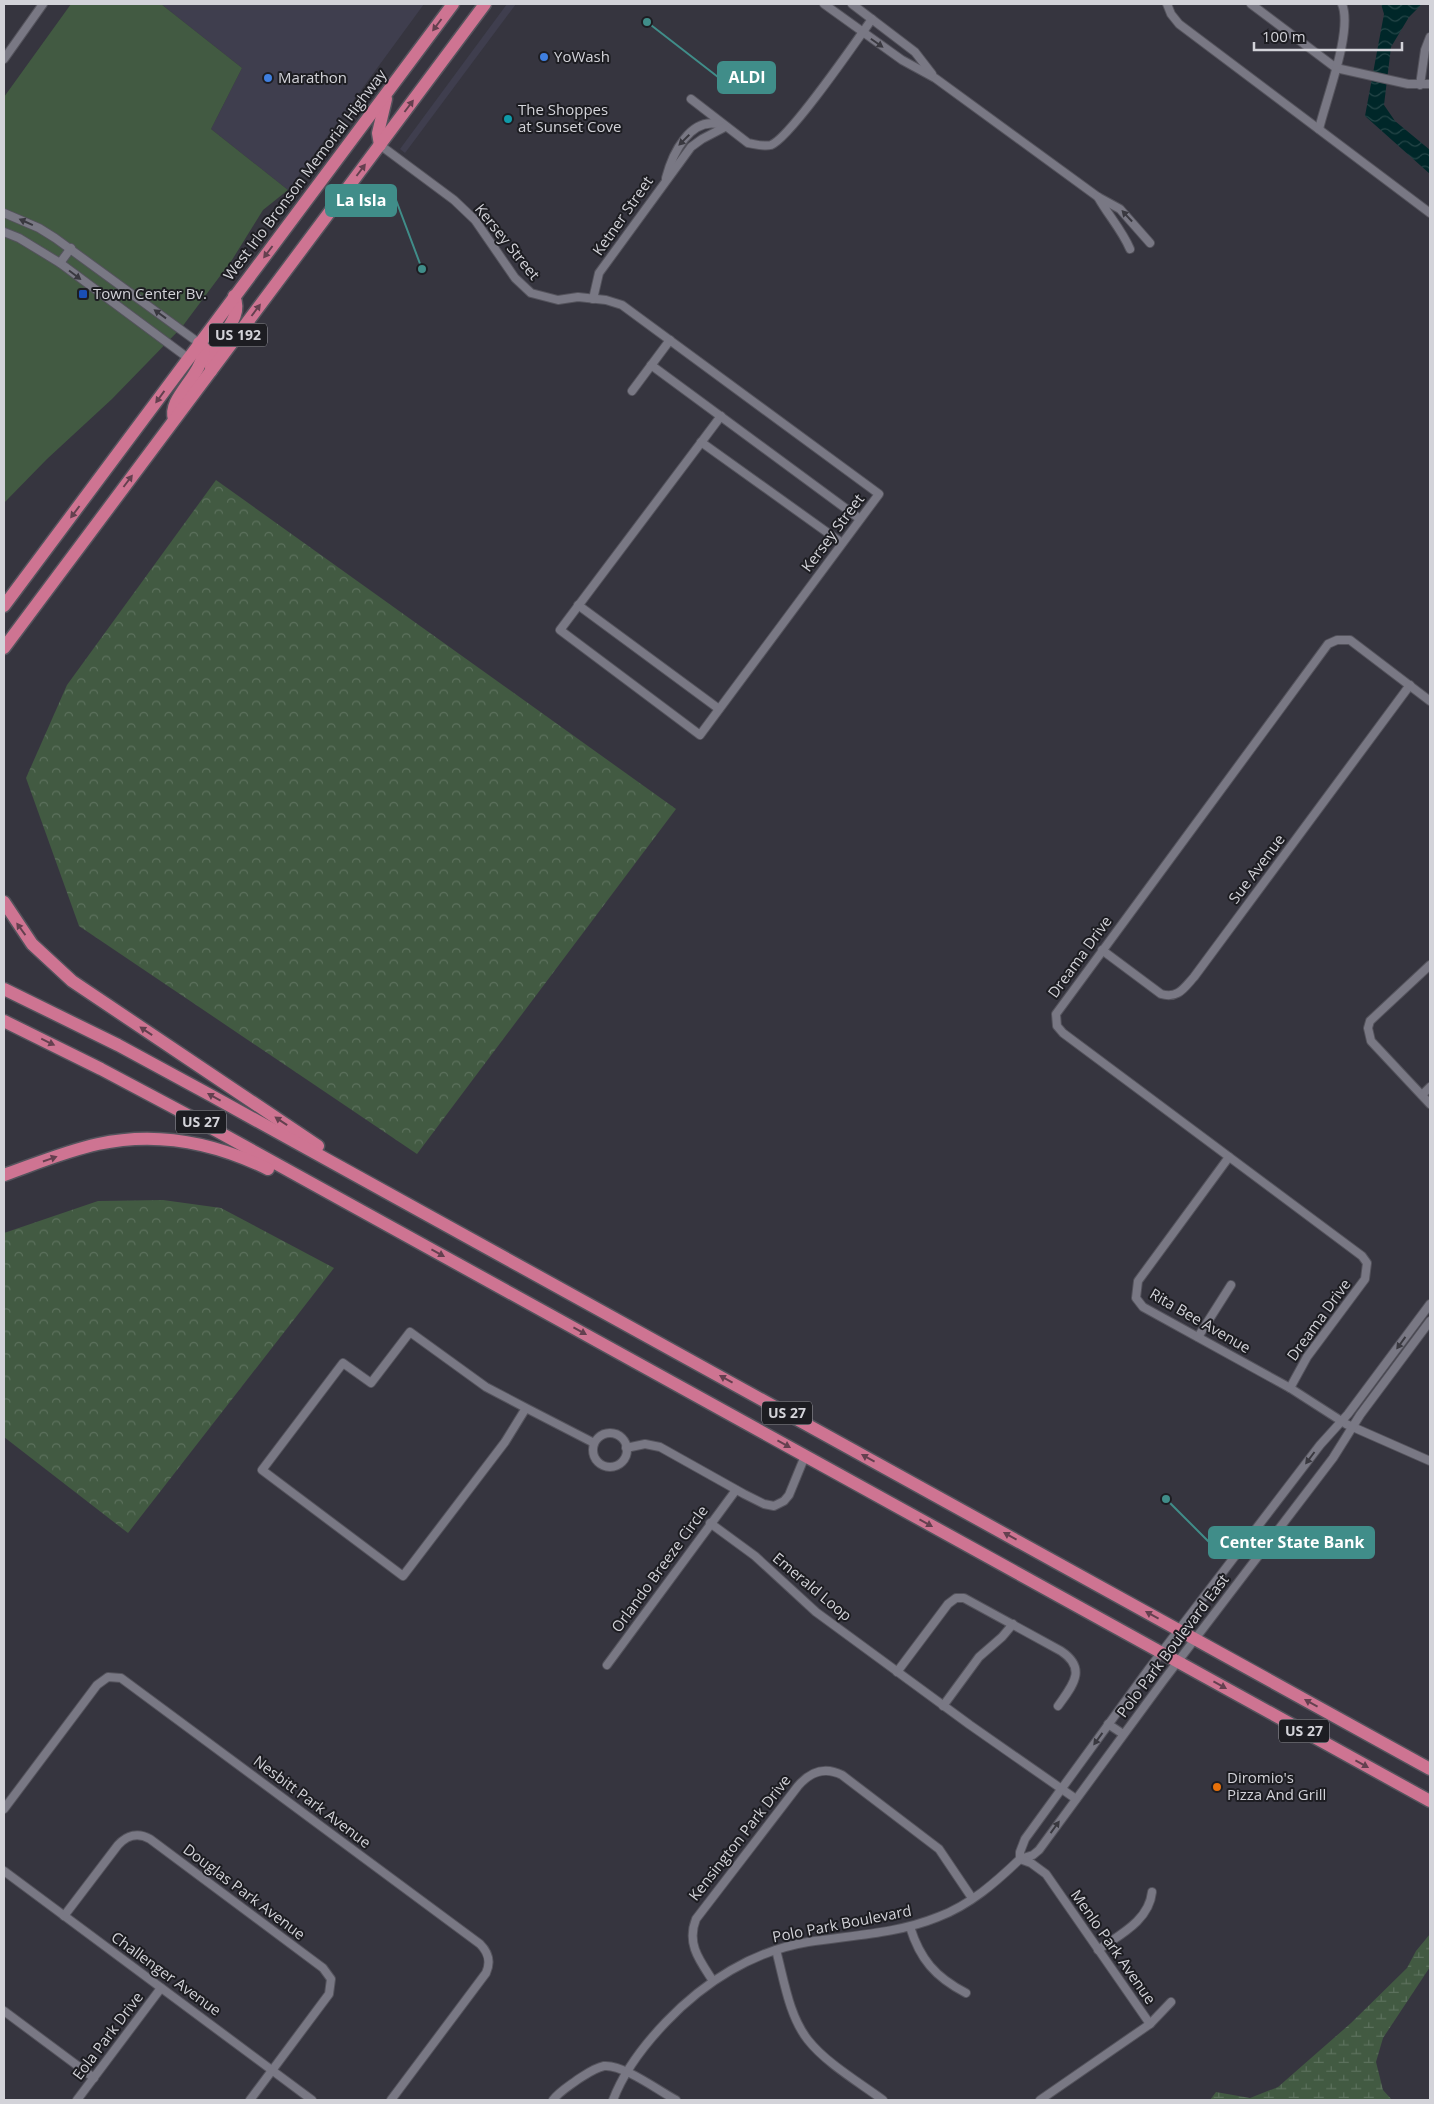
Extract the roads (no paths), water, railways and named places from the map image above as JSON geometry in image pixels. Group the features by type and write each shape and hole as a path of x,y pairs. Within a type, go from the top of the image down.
{"highway":[{"name":"West Irlo Bronson Memorial Highway","path":"4,606 199,342 453,4"},
{"name":"US 192","path":"43,595 485,4"},
{"path":"380,145 378,134 380,118 388,92"},
{"path":"211,371 214,349 237,314 237,304 234,296"},
{"path":"174,419 172,413 174,404 199,368 203,358 204,348 199,342"},
{"path":"4,648 43,595"},
{"path":"4,657 43,595"},
{"path":"4,902 32,944 72,981 380,1188"},
{"name":"US 27","path":"4,989 162,1068 1430,1769"},
{"name":"US 27","path":"4,1021 148,1094 1430,1801"},
{"path":"4,1175 81,1149 112,1141 149,1138 189,1142 228,1151 246,1158 395,1230"}],"street":[{"path":"4,59 43,4"},
{"path":"824,4 902,60 935,78 1098,197 1120,208 1150,243"},
{"path":"852,4 915,52 935,78"},
{"path":"1167,4 1171,14 1179,24 1430,213"},
{"path":"1251,4 1336,68 1389,80 1420,85 1430,84"},
{"path":"1319,129 1346,24 1342,4"},
{"path":"691,98 725,127 748,143 759,146 770,145 779,140 790,129 872,19"},
{"path":"1420,85 1425,50 1430,37"},
{"name":"Ketner Street","path":"594,299 599,273 664,183 669,164 680,143 698,127 707,123 715,123 725,127"},
{"path":"664,183 691,147 725,127"},
{"name":"Kersey Street","path":"380,145 454,200 468,213 475,220 515,278 531,293 558,300 578,298 606,300 622,306 879,494 700,734 560,630 721,416"},
{"path":"1098,197 1109,216 1123,234 1130,249"},
{"path":"4,213 39,228 71,248 199,342"},
{"path":"4,232 19,238 60,263 188,358"},
{"path":"60,263 71,248"},
{"path":"632,391 670,340"},
{"path":"652,365 860,519"},
{"path":"701,442 842,543"},
{"path":"578,605 719,709"},
{"name":"Dreama Drive","path":"1290,1388 1307,1357 1365,1280 1367,1263 1362,1256 1063,1033 1057,1026 1056,1014 1328,644 1337,640 1350,640 1430,701"},
{"name":"Sue Avenue","path":"1102,950 1161,994 1169,996 1180,994 1410,685"},
{"path":"1430,965 1374,1016 1368,1028 1371,1041 1430,1104"},
{"path":"1422,1095 1430,1087"},
{"name":"Rita Bee Avenue","path":"1229,1157 1138,1281 1136,1298 1143,1307 1290,1388 1347,1424 1430,1461"},
{"path":"1198,1337 1231,1285"},
{"name":"Polo Park Boulevard East","path":"1020,1859 1038,1850 1195,1638 1327,1466 1347,1424 1430,1304"},
{"name":"Polo Park Boulevard East","path":"1179,1630 1320,1445 1360,1415 1430,1321"},
{"path":"526,1408 505,1442 404,1576 262,1470 343,1363 371,1383 410,1332 486,1387 594,1443"},
{"path":"612,1434 622,1438 626,1448 626,1454 620,1463 610,1467 599,1464 593,1449 594,1443 602,1435 612,1434"},
{"path":"626,1448 645,1444 660,1447 736,1490 764,1504 774,1506 784,1501 789,1495 805,1456"},
{"name":"Orlando Breeze Circle","path":"607,1664 736,1490"},
{"name":"Emerald Loop","path":"710,1523 755,1556 816,1612 943,1706 1076,1799"},
{"path":"897,1672 948,1604 956,1598 964,1598 1061,1651 1072,1661 1076,1670 1076,1679 1058,1706"},
{"path":"943,1706 979,1657 1002,1637 1013,1624"},
{"name":"Polo Park Boulevard","path":"613,2100 626,2072 666,2023 686,2002 713,1981 741,1964 776,1950 809,1942 910,1927 938,1917 997,1881 1020,1859 1020,1852 1025,1839 1179,1630"},
{"name":"Nesbitt Park Avenue","path":"4,1809 97,1684 108,1677 120,1678 480,1944 486,1951 489,1959 486,1973 391,2100"},
{"path":"1108,1724 1123,1734"},
{"name":"Kensington Park Drive","path":"713,1981 697,1956 692,1944 692,1931 696,1919 798,1786 809,1775 816,1772 830,1770 842,1775 927,1839 944,1855 972,1898"},
{"name":"Douglas Park Avenue","path":"64,1916 118,1845 128,1837 140,1835 150,1839 312,1959 329,1975 331,1984 329,1994 272,2071"},
{"path":"1038,1850 1038,1864 1042,1870"},
{"name":"Menlo Park Avenue","path":"1020,1859 1042,1870 1150,2024 1040,2100"},
{"name":"Challenger Avenue","path":"4,1871 312,2100"},
{"path":"1098,1950 1144,1915 1152,1900 1152,1892"},
{"path":"910,1927 918,1949 928,1964 942,1978 966,1993"},
{"path":"776,1950 792,2008 808,2040 826,2058 883,2100"},
{"name":"Eola Park Drive","path":"77,2100 161,1988"},
{"path":"1150,2024 1171,2002"},
{"path":"4,2011 94,2078"},
{"path":"554,2100 559,2093 586,2074 606,2066 626,2072 676,2100"},
{"path":"250,2100 272,2071"}],"water":[{"path":"1381,4 1422,4 1409,17 1391,47 1384,105 1395,121 1430,150 1430,174 1365,116 1384,14"}],"place":[{"name":"ALDI","path":"647,22"},
{"name":"YoWash","path":"544,57"},
{"name":"Marathon","path":"268,78"},
{"name":"The Shoppes at Sunset Cove","path":"508,119"},
{"name":"La Isla","path":"422,269"},
{"name":"Town Center Bv.","path":"83,294"},
{"name":"Center State Bank","path":"1166,1499"},
{"name":"Diromio's Pizza And Grill","path":"1217,1787"}]}
